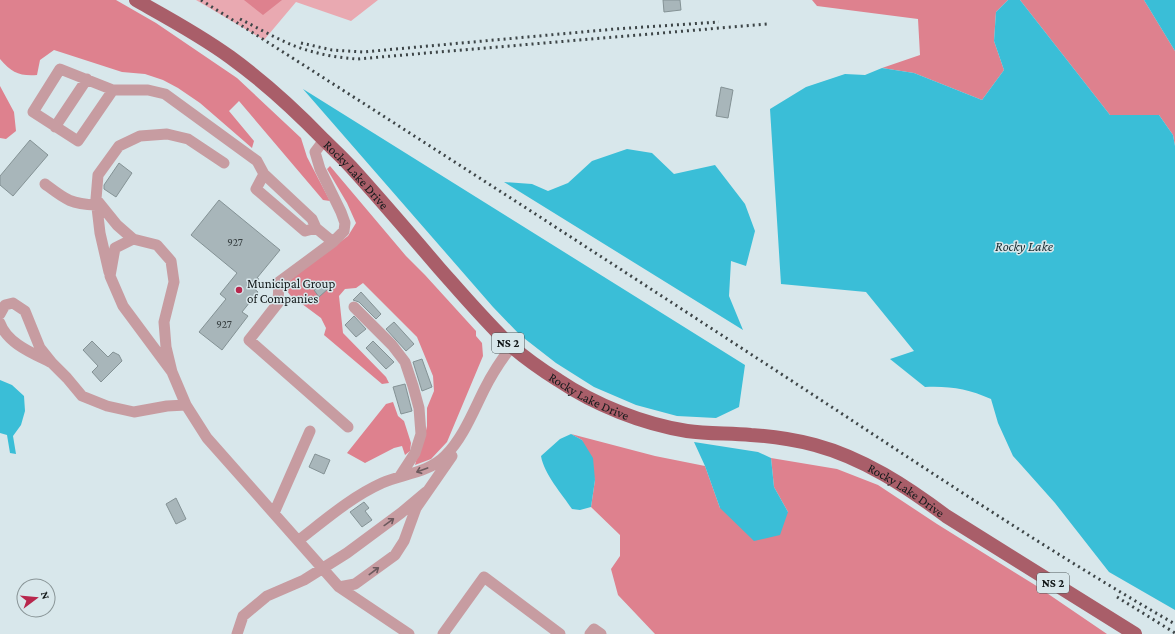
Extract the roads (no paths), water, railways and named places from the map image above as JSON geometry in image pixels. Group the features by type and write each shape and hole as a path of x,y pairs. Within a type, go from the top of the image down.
{"main road":[{"name":"Rocky Lake Drive","path":"136,0 228,55 265,84 302,118 349,165 459,290 512,346 537,366 573,390 633,417 669,428 689,431 755,435 812,444 847,455 874,468 923,498 946,516 1135,634"}],"street":[{"path":"113,90 78,141 33,112 60,69 113,90 148,90 165,94 257,161 264,174 312,219 316,228 332,242"},
{"path":"55,127 87,79"},
{"path":"172,372 123,306 110,276 100,233 96,202 98,175 119,146 140,136 167,134 188,138 224,163"},
{"path":"324,140 315,152 320,169 342,212 345,223 344,231 332,242 279,282 278,303 249,340 348,427"},
{"path":"264,174 256,189 305,231 316,228"},
{"path":"45,184 67,200 82,204 96,202"},
{"path":"96,202 117,225 133,239 157,245 171,261 174,282 164,322 166,347 172,372 186,405 207,438 340,587 409,634"},
{"path":"110,276 115,248 133,239"},
{"path":"0,314 6,305 14,304 25,311 40,348 82,396 107,406 134,412 167,406 186,405"},
{"path":"354,307 392,345 405,362 419,408 421,434 415,453 400,476"},
{"path":"0,323 2,328 14,341 32,354 52,363"},
{"path":"340,587 355,584 395,555 404,541 416,508 449,461 460,441 484,388 499,363 512,346"},
{"path":"298,540 362,494 381,483 400,476 424,470 440,461 447,454 468,423"},
{"path":"274,513 310,431"},
{"path":"237,634 243,616 267,596 304,580 347,553 426,492"},
{"path":"442,634 484,576 560,634"},
{"path":"590,634 594,629 601,634"}],"water":[{"name":"Rocky Lake","path":"1008,0 1020,0 1110,115 1159,115 1173,135 1175,146 1175,610 1109,572 1055,503 1013,456 998,423 991,399 959,389 925,387 890,359 914,351 866,292 781,284 770,109 806,87 845,74 865,75 882,68 914,73 982,100 1004,70 994,41 996,12"},
{"path":"1144,0 1175,0 1175,51"},
{"path":"303,89 745,365 739,407 716,418 677,416 636,405 594,387 556,363 520,335 493,307"},
{"path":"627,149 652,153 674,174 715,165 745,204 755,231 746,266 731,261 729,296 743,330 504,182 532,184 548,191 568,183 592,161"},
{"path":"0,380 12,385 24,396 25,411 21,425 13,436 16,454 10,453 7,435 0,433"},
{"path":"571,434 582,440 593,458 595,480 591,507 580,510 572,509 549,477 541,456 560,439"},
{"path":"694,442 758,452 771,458 774,487 788,512 780,535 754,541 720,508 705,466"}],"railway":[{"path":"201,0 571,237 982,506 1175,624"},
{"path":"240,19 295,46 330,56 357,59 767,24"},
{"path":"301,43 332,50 363,52 615,29 719,22"},
{"path":"1117,597 1175,633"}],"place":[{"name":"Municipal Group of Companies","path":"239,290"}]}
